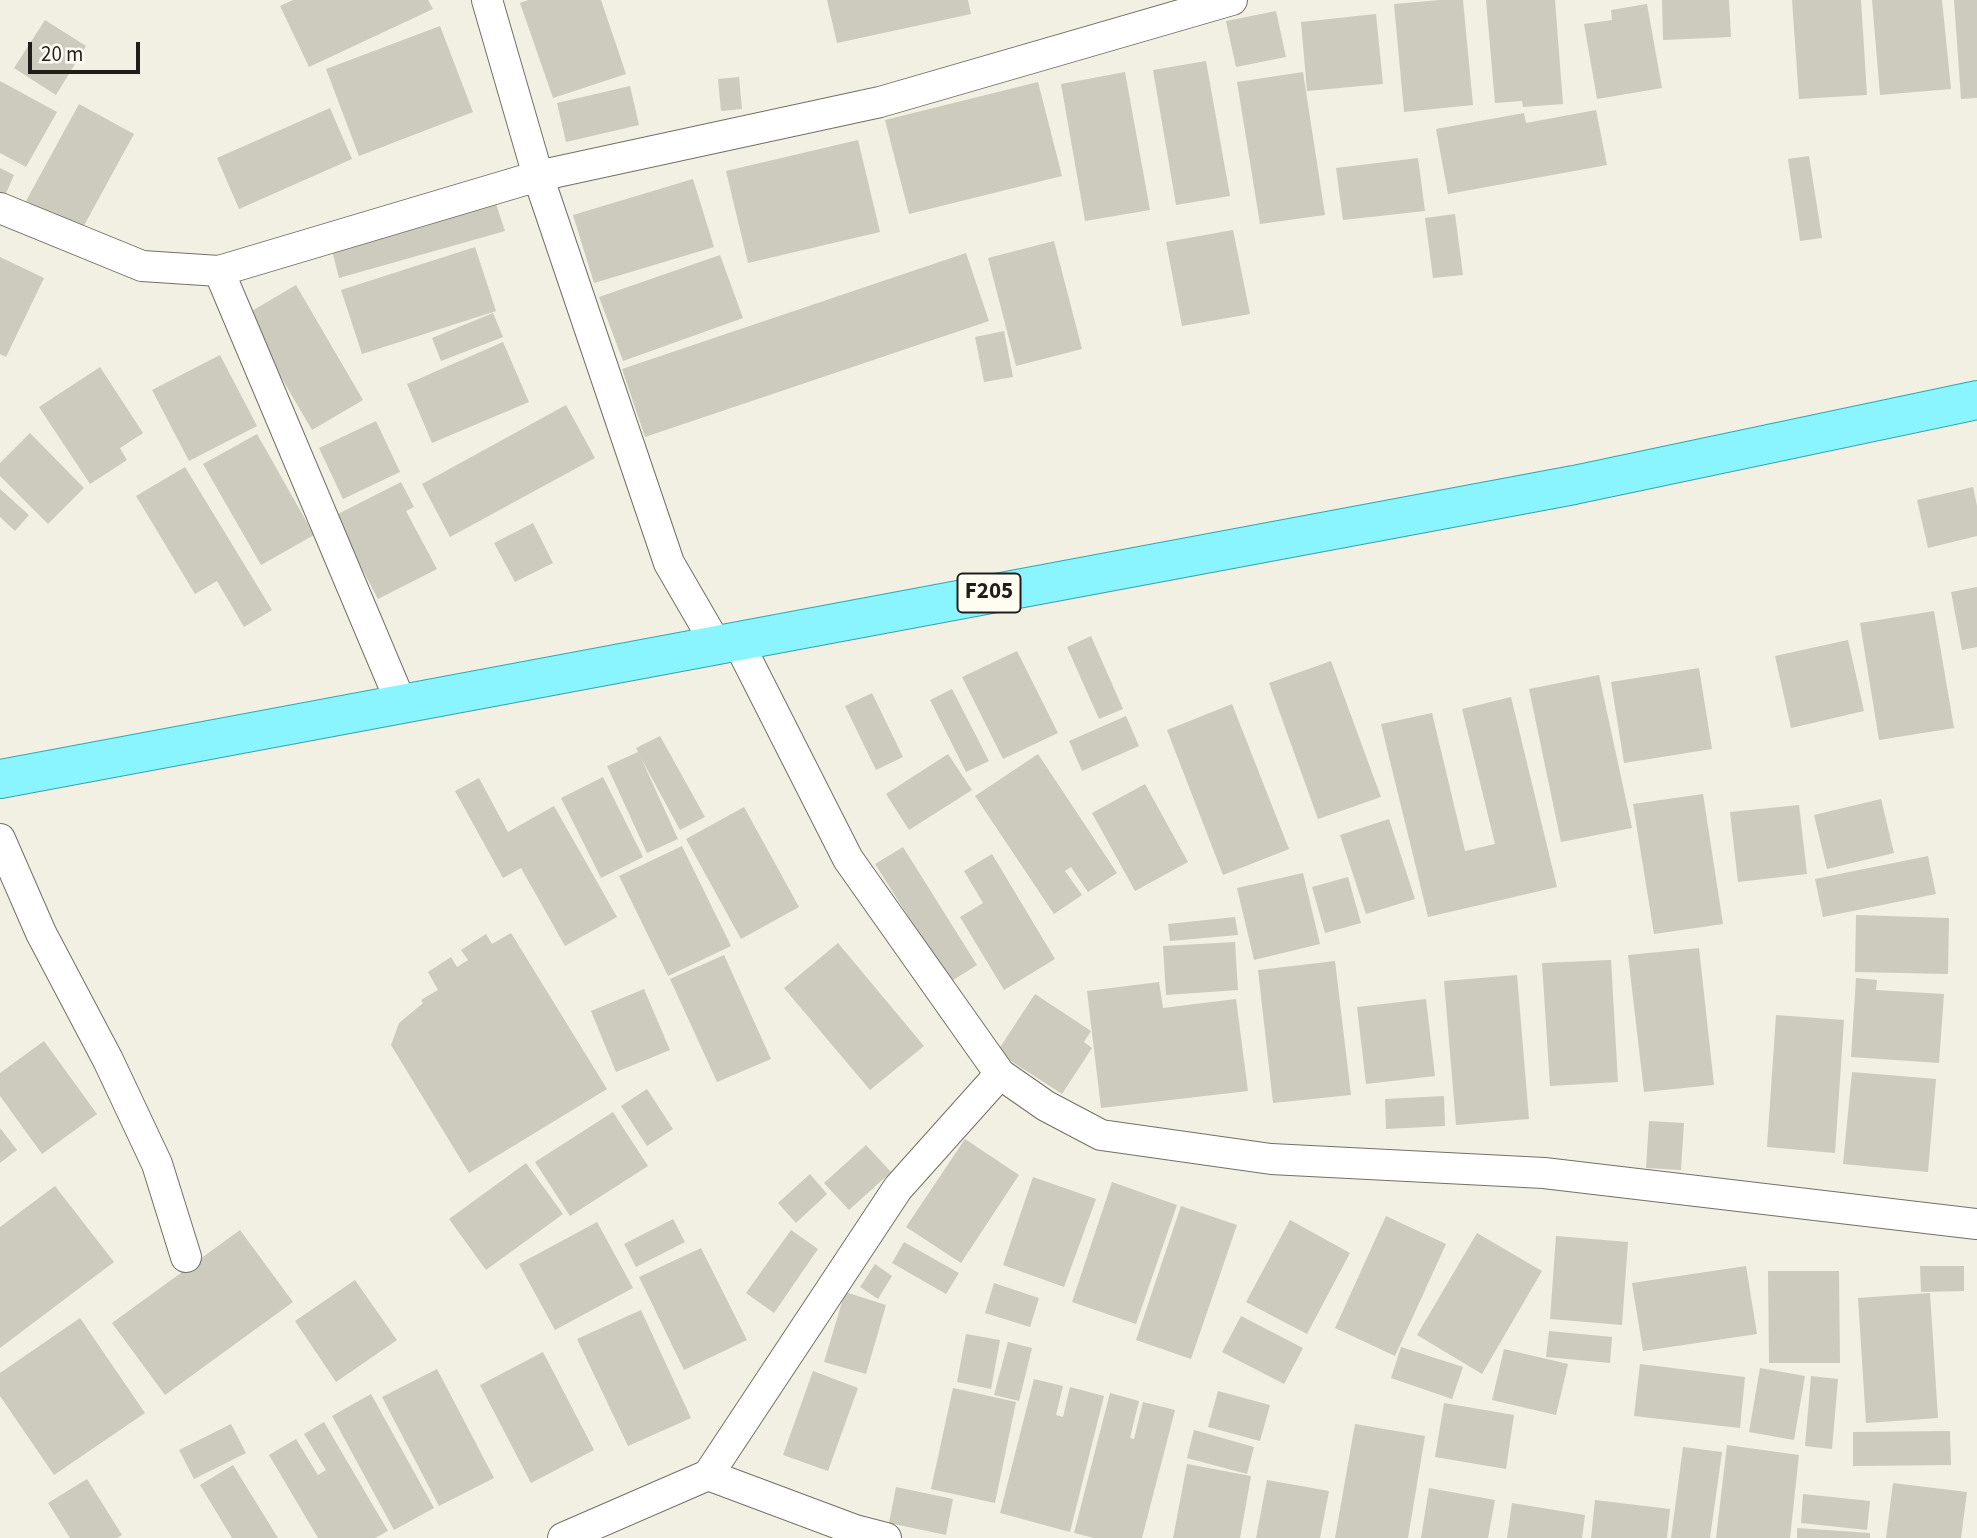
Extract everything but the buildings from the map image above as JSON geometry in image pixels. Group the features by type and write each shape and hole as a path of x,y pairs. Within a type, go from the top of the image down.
{"main road":[{"name":"F205","path":"0,779 1363,512 1770,418 1977,381"},
{"name":"F205","path":"1363,512 1574,485 1977,400"},
{"name":"F205","path":"0,760 723,636"}],"street":[{"path":"487,0 538,176 669,563 723,636 848,859 1000,1074 1046,1106 1101,1135 1271,1159 1544,1173 1977,1224"},
{"path":"0,208 142,266 219,271 538,176 880,102 1232,0"},
{"path":"219,271 396,691"},
{"path":"0,839 41,933 108,1060 157,1164 186,1257"},
{"path":"563,1538 708,1475 898,1188 1000,1074"},
{"path":"708,1475 854,1534 886,1538"}]}
